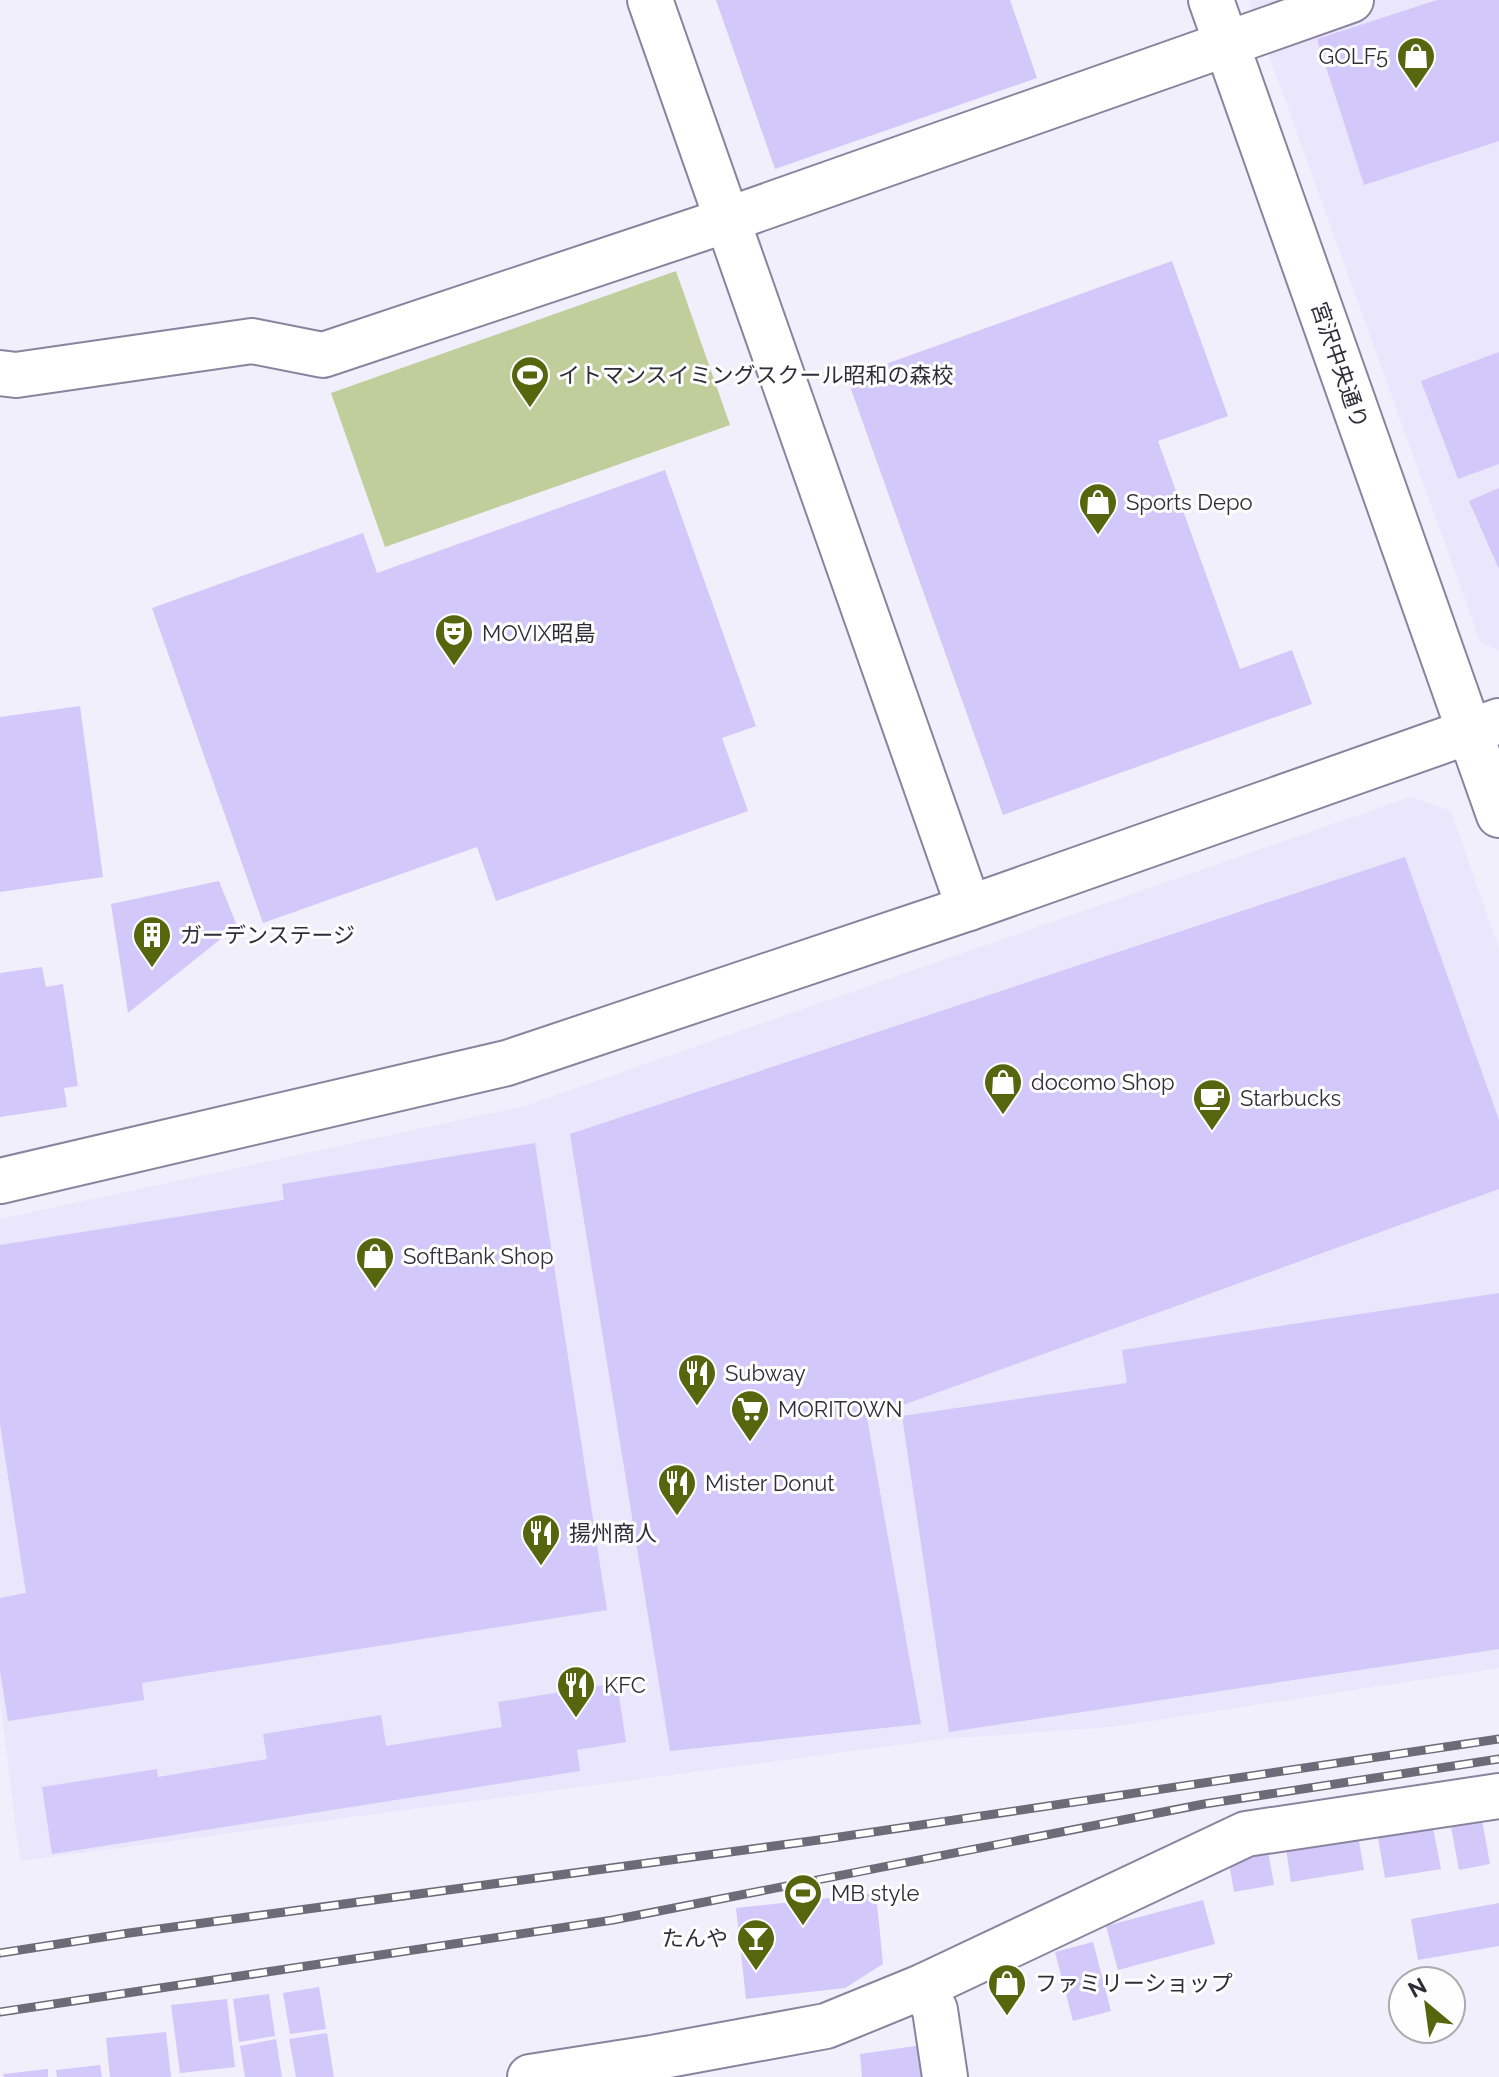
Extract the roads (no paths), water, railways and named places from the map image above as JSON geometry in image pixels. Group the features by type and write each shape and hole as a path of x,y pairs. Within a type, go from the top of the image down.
{"street":[{"path":"650,0 969,908"},
{"name":"宮沢中央通り","path":"1211,0 1484,726 1499,815"},
{"path":"0,373 16,375 252,341 323,355 727,220 1351,0"},
{"path":"0,1181 507,1063 969,908 1484,726"},
{"path":"530,2077 826,2026 924,1986 1246,1834 1499,1796"},
{"path":"924,1986 935,2010 945,2077"}],"railway":[{"path":"0,1953 826,1839 1499,1739"},
{"path":"0,2012 613,1920 1204,1804 1499,1759"}],"place":[{"name":"GOLF5","path":"1416,90"},
{"name":"イトマンスイミングスクール昭和の森校","path":"530,409"},
{"name":"Sports Depo","path":"1098,536"},
{"name":"MOVIX昭島","path":"454,667"},
{"name":"ガーデンステージ","path":"152,969"},
{"name":"docomo Shop","path":"1003,1116"},
{"name":"Starbucks","path":"1212,1132"},
{"name":"SoftBank Shop","path":"375,1290"},
{"name":"Subway","path":"697,1407"},
{"name":"MORITOWN","path":"750,1443"},
{"name":"Mister Donut","path":"677,1517"},
{"name":"揚州商人","path":"541,1567"},
{"name":"KFC","path":"576,1719"},
{"name":"MB style","path":"803,1927"},
{"name":"たんや","path":"756,1972"},
{"name":"ファミリーショップ","path":"1007,2017"}]}
